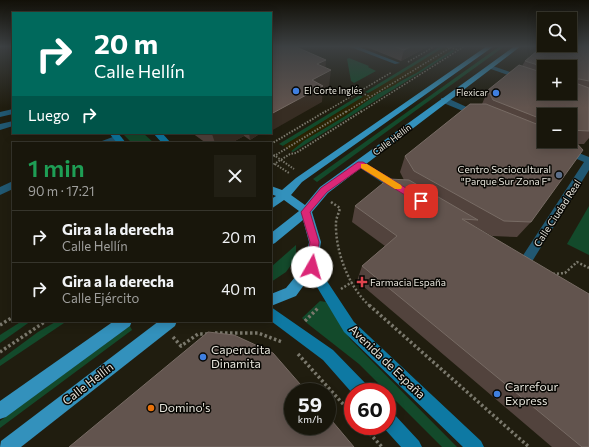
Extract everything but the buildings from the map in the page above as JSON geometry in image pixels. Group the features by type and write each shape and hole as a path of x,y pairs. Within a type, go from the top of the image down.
{"main road":[{"name":"Calle Hellín","path":"272,204 299,180 461,67"},
{"name":"Calle Hellín","path":"272,239 306,212 324,190 490,67"},
{"path":"158,134 166,142"},
{"path":"272,190 284,195 306,212 315,242 312,267 291,292 272,300"},
{"name":"Avenida de España","path":"312,267 349,327 475,447"},
{"path":"272,314 328,355 354,383"},
{"path":"0,411 123,322"},
{"name":"Calle Hellín","path":"7,447 169,322"},
{"path":"396,429 413,447"}],"street":[{"path":"490,67 537,84"},
{"path":"444,100 487,118"},
{"path":"0,115 12,111"},
{"path":"0,127 12,123"},
{"path":"107,142 117,138"},
{"path":"560,149 589,162"},
{"name":"Calle Ciudad Real","path":"542,275 521,262 589,162"},
{"path":"360,164 410,194"},
{"path":"0,191 12,185"}],"path":[{"path":"272,143 359,92 398,67"},
{"path":"272,157 419,67"},
{"path":"299,180 273,165 290,154 296,153 432,67"},
{"path":"359,92 369,97"},
{"path":"321,195 340,208 335,222 340,255 347,272 362,299 529,447"},
{"path":"542,275 565,273 577,262 589,268"},
{"path":"0,325 12,318"},
{"path":"0,352 45,322"},
{"path":"180,346 198,334 231,332 258,333 290,345"},
{"path":"295,351 344,405"},
{"path":"371,435 382,447"}],"green space":[{"path":"348,67 368,67 376,71 354,83 351,81"},
{"path":"407,67 415,67 368,93 365,92"},
{"path":"426,67 430,67 293,152 291,151 305,140 345,116 377,94"},
{"path":"471,67 476,67 317,182 313,179"},
{"path":"360,95 363,97 283,146 279,144"},
{"path":"123,134 144,134 153,142 131,142"},
{"path":"589,206 589,255 567,244"},
{"path":"296,245 296,258 286,272 272,281 272,266"},
{"path":"320,301 326,302 350,339 394,383 378,383 359,364 302,318"},
{"path":"20,322 30,322 0,343 0,335"},
{"path":"55,322 66,322 0,366 0,360 38,332"},
{"path":"130,326 132,330 0,428 0,421"},
{"path":"396,385 457,447 442,447 396,401"}],"sand":[{"path":"412,67 426,67 377,94 345,116 305,140 291,151 283,146"}],"slow traffic":[{"path":"364,166 398,187"}],"place":[{"name":"El Corte Inglés","path":"296,91"},
{"name":"Flexicar","path":"496,93"},
{"name":"Centro Sociocultural \"Parque Sur Zona F\"","path":"559,175"},
{"name":"Farmacia España","path":"362,282"},
{"name":"Caperucita Dinamita","path":"203,357"},
{"name":"Carrefour Express","path":"497,394"},
{"name":"Domino's","path":"151,408"}],"route":[{"path":"312,267 315,242 306,212 324,190 360,164 421,201"}]}
